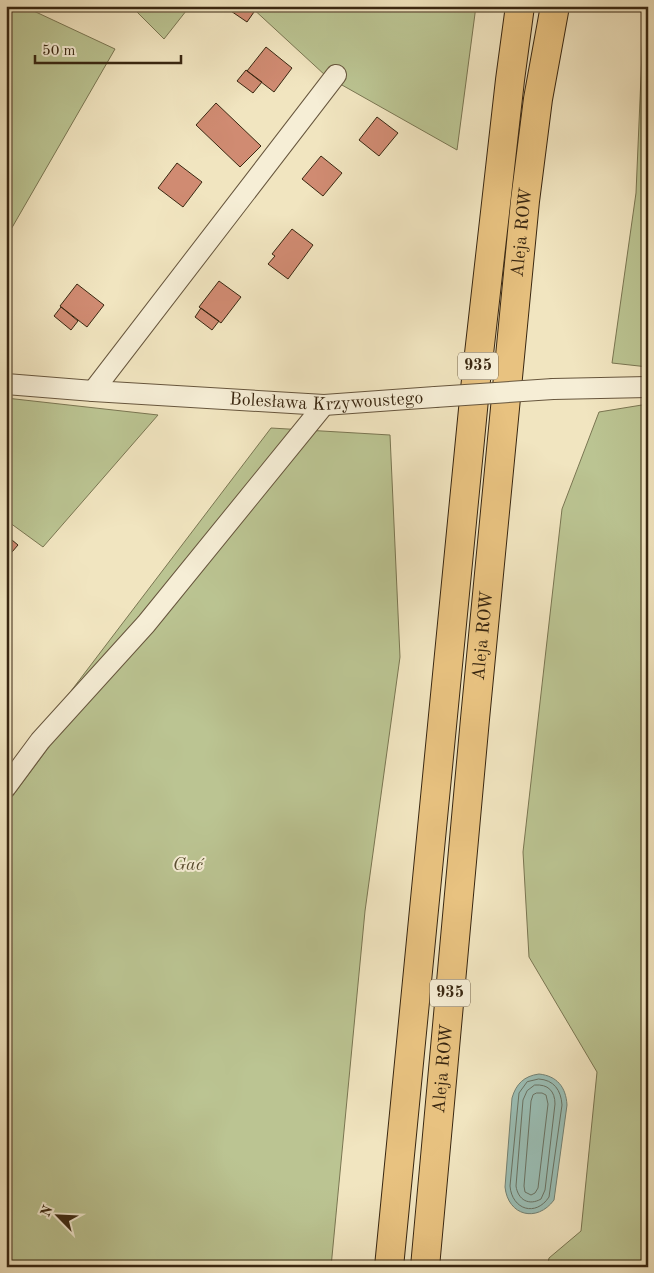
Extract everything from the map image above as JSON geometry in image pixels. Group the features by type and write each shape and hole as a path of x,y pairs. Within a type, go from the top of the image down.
{"main road":[{"name":"Aleja ROW","path":"390,1267 476,379 520,6"},
{"name":"Aleja ROW","path":"424,1267 519,258 538,98 554,6"},
{"path":"383,1267 392,1233"}],"street":[{"path":"93,392 336,75"},
{"name":"Bolesława Krzywoustego","path":"6,384 93,392 324,405 552,389 648,387"},
{"path":"6,787 40,741 146,624 324,405"}],"green space":[{"path":"6,6 23,6 115,49 6,238"},
{"path":"131,6 190,6 164,39"},
{"path":"250,6 476,6 457,150 326,76"},
{"path":"644,6 648,6 648,367 612,363 636,193"},
{"path":"6,398 158,415 43,547 6,520"},
{"path":"648,404 648,1267 547,1267 549,1258 581,1231 597,1072 529,957 523,852 562,509 599,412"},
{"name":"Gać","path":"271,428 390,435 400,657 365,911 331,1267 6,1267 6,805 49,747 52,716"}],"water":[{"path":"539,1074 556,1080 565,1093 567,1105 554,1200 540,1212 532,1214 517,1210 507,1197 505,1187 512,1098 521,1082"}],"building":[{"path":"247,6 254,12 247,22 225,7"},
{"path":"266,47 292,68 274,92 247,71"},
{"path":"246,70 262,82 253,93 237,81"},
{"path":"216,103 261,146 240,167 196,125"},
{"path":"377,117 398,133 379,156 359,140"},
{"path":"321,156 342,173 323,196 302,179"},
{"path":"177,163 202,182 183,207 158,188"},
{"path":"292,229 313,245 288,279 268,264 275,256 272,254"},
{"path":"219,281 241,297 221,323 199,307"},
{"path":"77,284 104,305 87,327 60,306"},
{"path":"61,307 78,321 71,330 54,316"},
{"path":"201,308 219,321 212,330 195,317"},
{"path":"6,535 18,545 6,559"}]}
